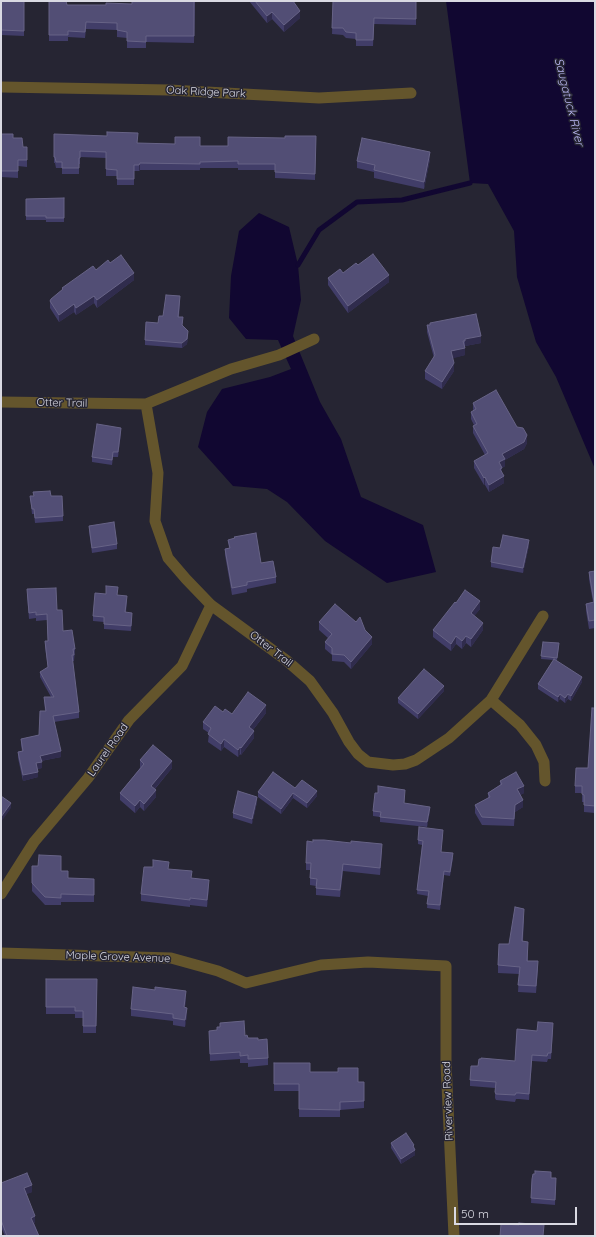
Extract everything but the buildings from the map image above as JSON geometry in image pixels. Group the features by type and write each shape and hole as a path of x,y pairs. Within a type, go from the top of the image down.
{"street":[{"name":"Oak Ridge Park","path":"1,88 169,90 319,98 412,93"},
{"name":"Otter Trail","path":"1,402 146,404 231,369 279,356 311,341"},
{"name":"Otter Trail","path":"146,404 158,473 155,521 168,558 186,579 212,604 286,660 310,681 333,713 349,742 358,754 368,762 393,765 405,764 416,760 449,738 491,700 543,616"},
{"name":"Laurel Road","path":"1,894 34,842 88,778 129,720 182,666 212,604"},
{"path":"491,700 520,725 536,746 544,762 544,781"},
{"name":"Maple Grove Avenue","path":"1,953 171,958 218,972 246,983 321,965 368,962 446,966"},
{"name":"Riverview Road","path":"446,966 446,1063 454,1236"}],"water":[{"name":"Saugatuck River","path":"446,1 595,1 595,469 556,377 536,342 517,277 514,231 488,184 470,183"},
{"path":"259,213 289,227 298,265 301,300 293,336 320,402 341,439 361,497 423,525 436,572 387,583 325,541 287,502 267,489 233,486 198,447 207,412 222,389 270,377 291,369 278,340 246,339 229,318 231,276 239,231"}],"waterway":[{"path":"298,265 319,230 357,202 402,200 470,183"}]}
